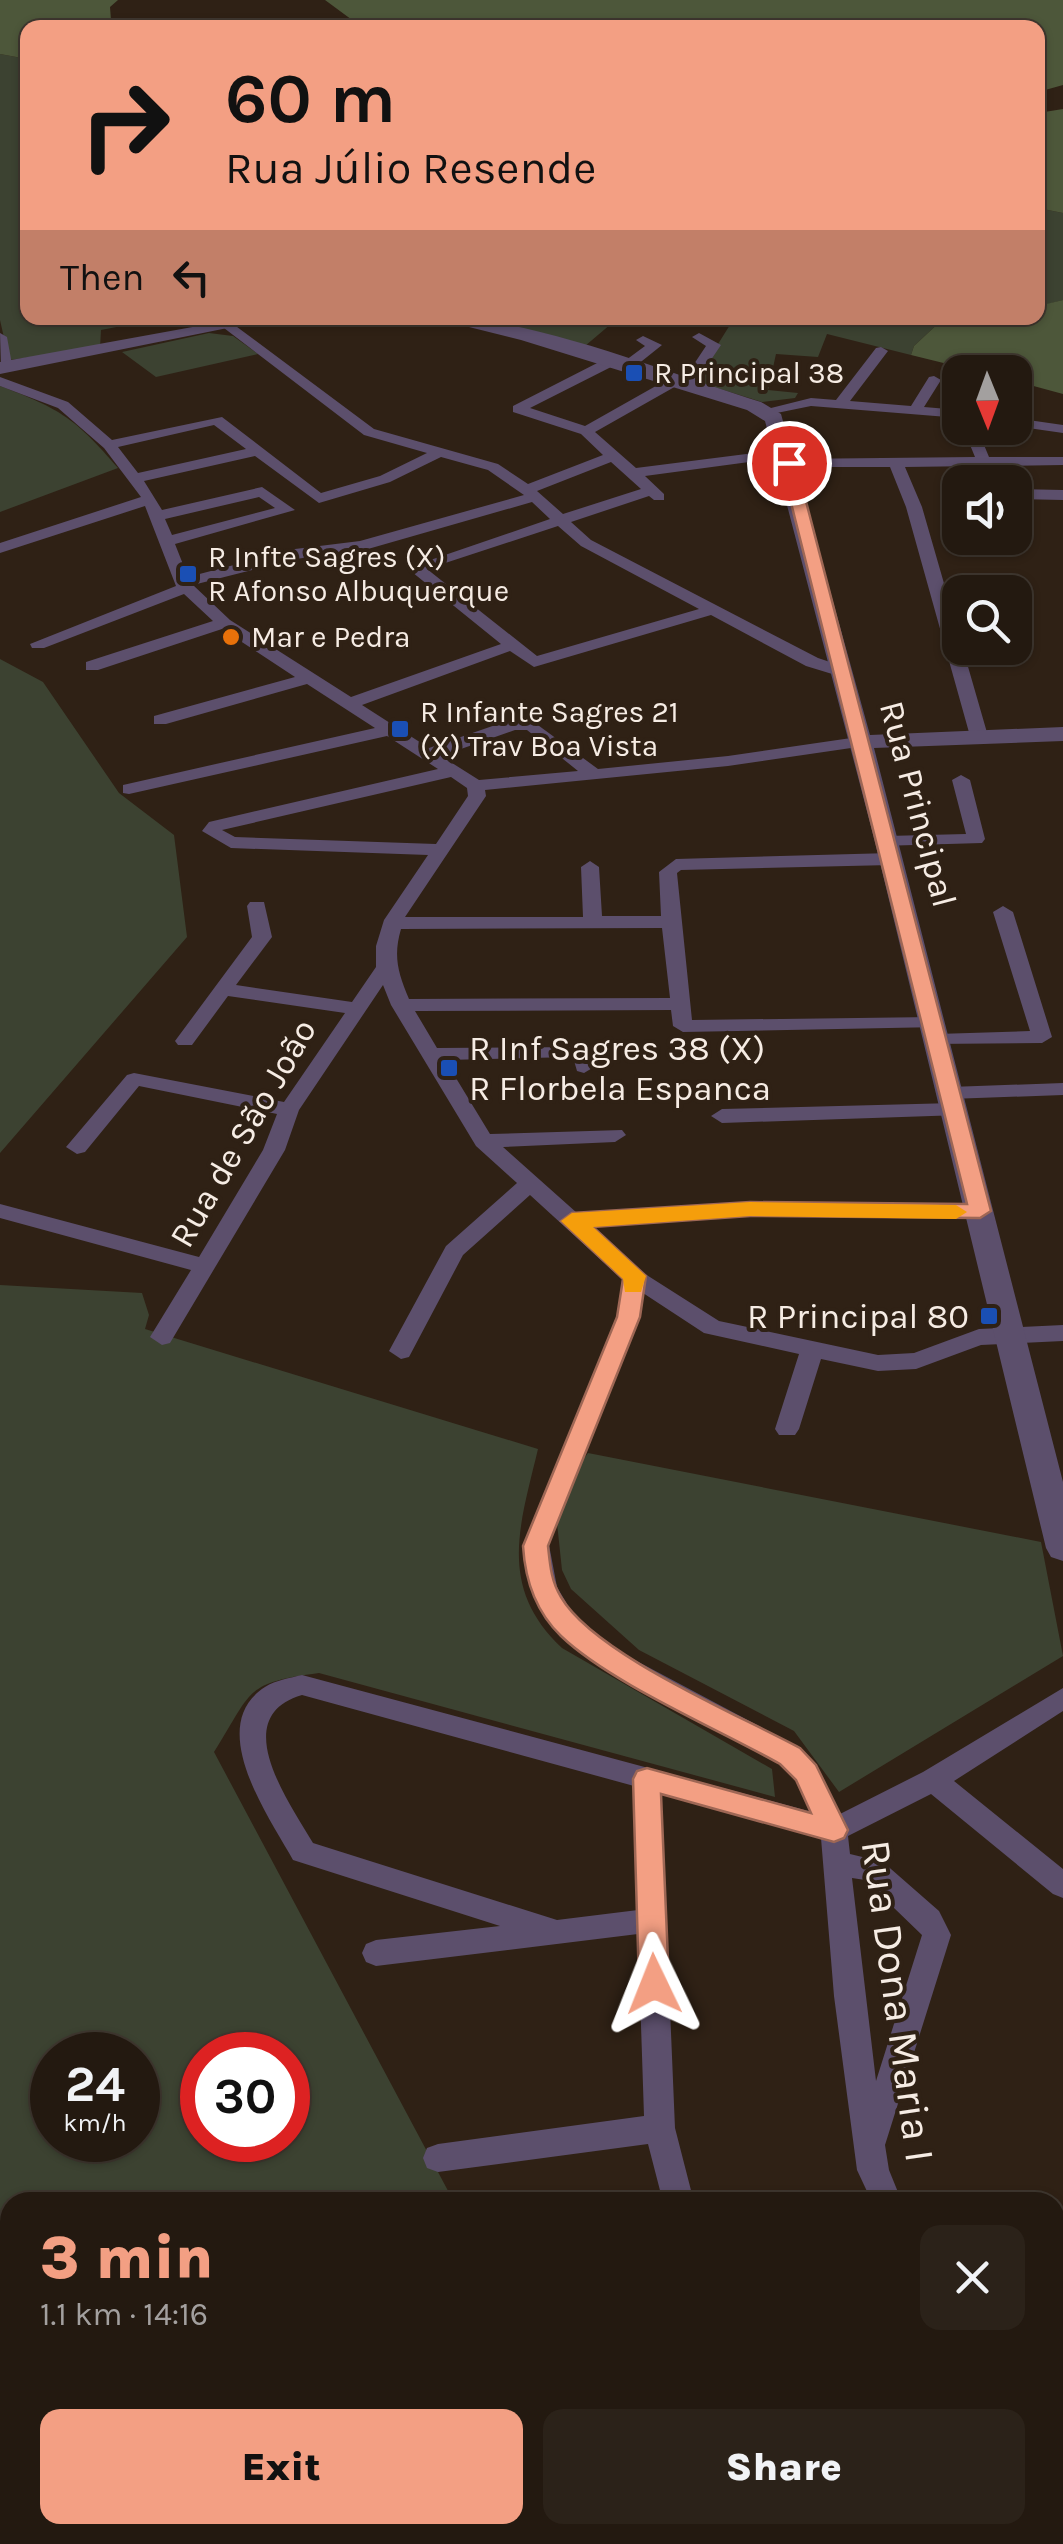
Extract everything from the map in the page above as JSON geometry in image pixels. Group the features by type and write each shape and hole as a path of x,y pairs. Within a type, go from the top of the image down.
{"street":[{"path":"3,372 228,325 369,432 493,467 530,493 559,524 586,543 812,662 842,672"},
{"path":"476,325 525,335 762,412 811,402 942,412"},
{"path":"0,337 3,372"},
{"path":"586,431 678,382 691,379 714,345 699,337"},
{"path":"643,340 655,345 518,410 586,431 657,495 415,568 534,662 712,610"},
{"path":"841,403 880,351"},
{"path":"3,372 63,406 109,444 154,507 183,585 224,623 476,786 594,774 856,731 898,738 1063,734"},
{"path":"916,409 934,380"},
{"name":"Rua Principal","path":"762,412 774,418 787,458 1063,1548"},
{"path":"109,444 217,420 319,498 385,479 440,452"},
{"path":"1032,424 1063,429"},
{"path":"977,445 985,465"},
{"path":"136,478 258,451"},
{"path":"38,644 183,585 295,554 361,546 530,493 613,456"},
{"path":"634,473 787,458 1063,461"},
{"path":"896,462 914,507 979,736"},
{"path":"0,548 154,507 262,492 287,510 168,542"},
{"path":"1032,494 1063,495"},
{"path":"92,666 224,623"},
{"path":"348,704 510,646"},
{"path":"160,720 309,678"},
{"path":"429,754 512,724 531,725 594,774"},
{"path":"130,789 390,730"},
{"path":"442,850 231,842 210,831 215,826 455,771"},
{"path":"961,780 976,839 889,851 676,865 668,872 670,922 684,1026 1042,1037 1003,912"},
{"path":"476,786 477,796 393,923 386,966 401,1006 484,1141 634,1276 712,1326 878,1363 916,1361 978,1337 1063,1333"},
{"path":"590,867 593,923"},
{"path":"185,1041 262,937 257,906"},
{"path":"393,923 670,922"},
{"name":"Rua de São João","path":"162,1337 274,1150 289,1110 354,1008 386,966"},
{"path":"226,990 354,1008"},
{"path":"401,1006 680,1004"},
{"path":"430,1054 582,1051 584,1068"},
{"path":"77,1147 134,1079 289,1110"},
{"path":"722,1116 1061,1096"},
{"path":"484,1141 615,1135"},
{"path":"401,1351 454,1251 530,1183"},
{"path":"572,1221 750,1209 980,1211"},
{"path":"0,1211 204,1266"},
{"name":"Rua Dona Maria I","path":"634,1276 628,1317 536,1546 538,1572 548,1600 568,1627 600,1652 790,1756 806,1773 834,1830 873,2170 883,2192"},
{"path":"628,1317 683,1310"},
{"path":"787,1430 812,1350"},
{"path":"558,1932 303,1852 251,1750 252,1717 271,1696 302,1685 834,1830 933,1780 1063,1698"},
{"path":"647,1779 660,2128 676,2192"},
{"path":"933,1780 1063,1886"},
{"path":"837,1863 872,1870 929,1920 937,1935 870,2145"},
{"path":"376,1953 652,1920"},
{"path":"438,2158 660,2128"}],"green space":[{"path":"0,0 118,0 110,7 111,20 20,20 20,58 0,54"},
{"path":"325,0 1063,0 1063,85 1045,90 1045,20 352,20"},
{"path":"0,54 20,58 20,325 127,325 101,330 100,348 9,360 0,320"},
{"path":"1063,109 1063,213 1045,209 1045,112"},
{"path":"1045,209 1063,213 1063,300 1045,305"},
{"path":"1063,300 1063,394 1032,386 1032,355 942,355 942,363 911,355 914,346 936,325 1045,325 1045,304"},
{"path":"499,325 610,325 585,346"},
{"path":"730,325 936,325 914,346 911,355 827,334 818,357 776,354 768,390 798,393 795,398 762,402 695,381"},
{"path":"209,333 233,336 258,354 156,377 122,352"},
{"path":"0,386 66,417 118,468 0,512"},
{"path":"0,659 43,682 119,793 174,835 187,937 0,1153"},
{"path":"0,1285 142,1293 149,1315 145,1329 538,1449 519,1554 528,1602 542,1625 562,1648 772,1769 775,1797 319,1673 263,1686 244,1703 214,1752 449,2192 0,2192"},
{"path":"588,1453 1041,1542 1063,1656 839,1792 794,1731 639,1650 571,1589 562,1570 557,1523 577,1468"}],"slow traffic":[{"path":"633,1286 634,1276 572,1221 750,1209 956,1212"}],"place":[{"name":"R Principal 38","path":"634,373"},
{"name":"R Infte Sagres (X) R Afonso Albuquerque","path":"188,574"},
{"name":"Mar e Pedra","path":"231,637"},
{"name":"R Infante Sagres 21 (X) Trav Boa Vista","path":"400,729"},
{"name":"R Inf Sagres 38 (X) R Florbela Espanca","path":"449,1068"},
{"name":"R Principal 80","path":"989,1316"}],"route":[{"path":"654,1984 647,1779 834,1830 806,1773 790,1756 600,1652 568,1627 548,1600 538,1572 536,1546 572,1448 628,1317 634,1276 572,1221 750,1209 980,1211 789,463"}]}
